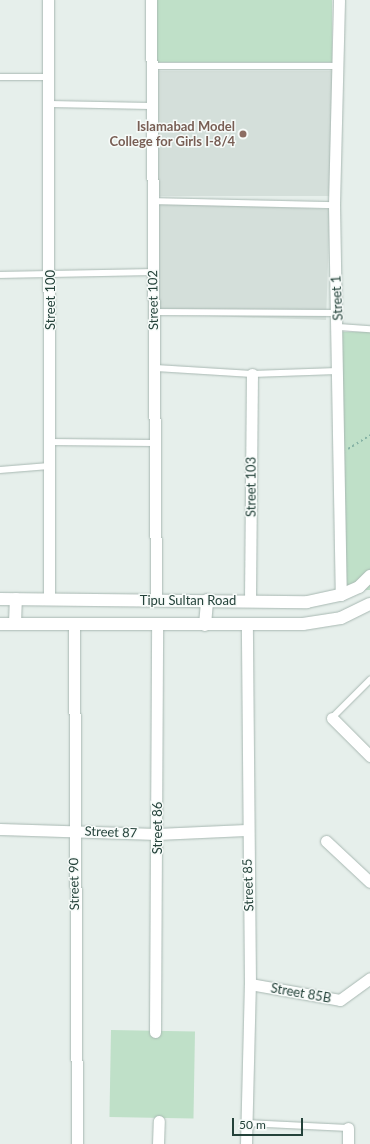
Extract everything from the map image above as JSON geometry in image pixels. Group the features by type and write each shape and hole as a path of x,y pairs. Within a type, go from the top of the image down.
{"street":[{"name":"Street 100","path":"48,0 51,273 49,599"},
{"name":"Street 102","path":"151,0 150,106 152,312 156,368 153,443 156,599"},
{"name":"Street 1","path":"339,0 334,205 339,327 338,371 341,595"},
{"name":"Street 103","path":"250,600 252,374"},
{"name":"Tipu Sultan Road","path":"0,599 156,599 308,602 341,595 360,587 370,576"},
{"path":"15,624 16,599"},
{"path":"205,625 207,600"},
{"name":"Tipu Sultan Road","path":"0,624 303,624 341,618 370,606"},
{"name":"Street 90","path":"74,624 77,1144"},
{"name":"Street 86","path":"156,1032 158,624"},
{"name":"Street 85","path":"246,1144 250,984 246,830 247,625"},
{"path":"332,718 370,756"},
{"name":"Street 87","path":"0,829 157,834 246,830"},
{"path":"326,840 370,882"},
{"name":"Street 85B","path":"250,984 340,1000 370,978"},
{"path":"158,1144 159,1121"},
{"path":"348,1128 348,1144"}],"lane":[{"path":"151,66 337,66"},
{"path":"0,77 49,77"},
{"path":"50,104 150,106"},
{"path":"151,201 334,205"},
{"path":"0,275 152,272"},
{"path":"152,312 338,313"},
{"path":"339,327 370,328"},
{"path":"156,368 252,374 338,371"},
{"path":"49,442 153,443"},
{"path":"0,470 49,466"},
{"path":"332,718 370,680"},
{"path":"246,1122 348,1128"}],"path":[{"path":"343,451 370,435"}],"shaded area":[{"name":"Islamabad Model College for Girls I-8/4","path":"154,71 333,71 333,196 154,196"},
{"path":"153,203 330,209 326,320 149,314"}],"green space":[{"path":"156,0 332,0 332,62 156,62"},
{"path":"342,332 370,332 370,590 342,590"},
{"path":"111,1030 195,1031 193,1118 109,1117"}],"place":[{"name":"Islamabad Model College for Girls I-8/4","path":"243,134"}]}
